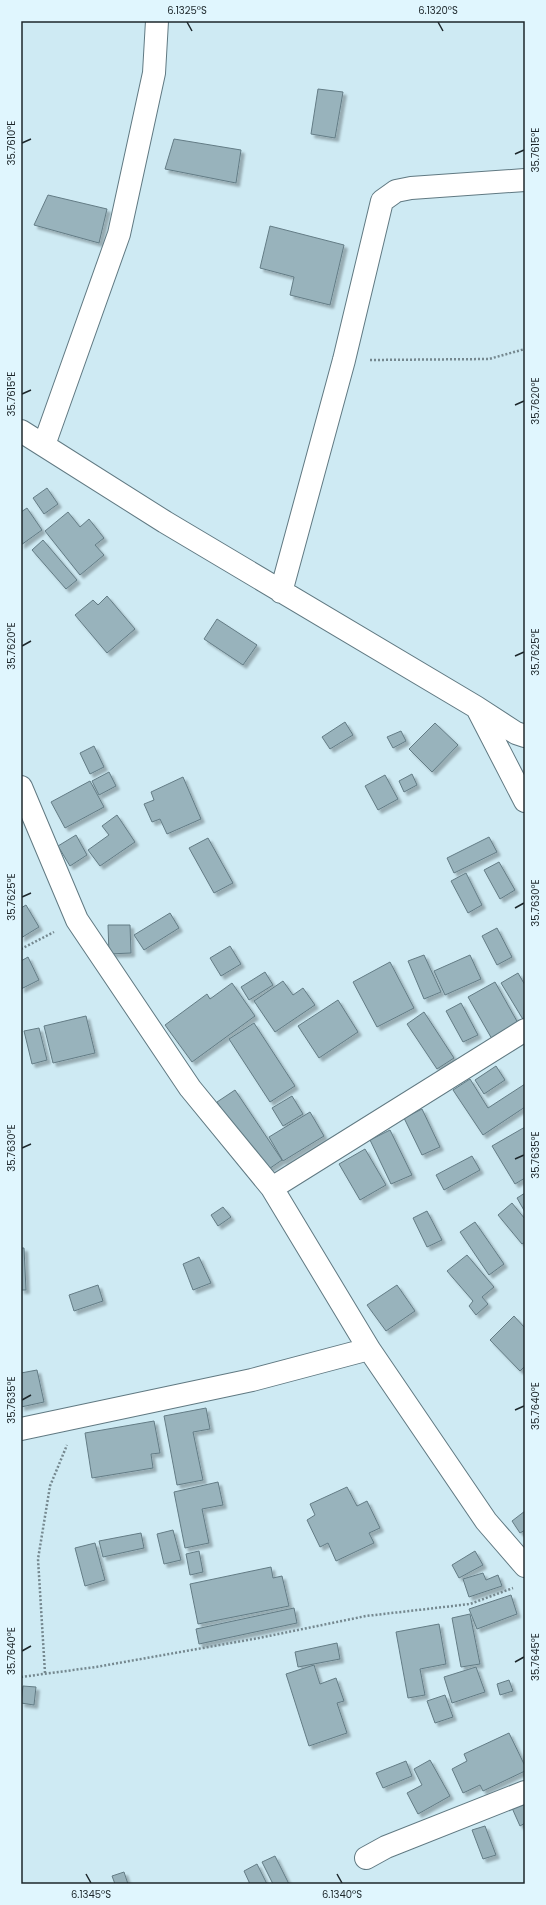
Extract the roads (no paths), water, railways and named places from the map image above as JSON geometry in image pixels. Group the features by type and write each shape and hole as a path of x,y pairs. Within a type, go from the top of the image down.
{"street":[{"path":"44,445 119,234 154,73 157,21"},
{"path":"281,592 344,360 382,201 396,191 411,188 525,180"},
{"path":"21,431 165,522 476,707 516,733 525,736"},
{"path":"476,707 525,801"},
{"path":"21,787 77,920 190,1088 272,1188 369,1349 522,1576"},
{"path":"272,1188 525,1030"},
{"path":"21,1429 252,1380 369,1349"},
{"path":"366,1858 386,1847 525,1792"}]}
